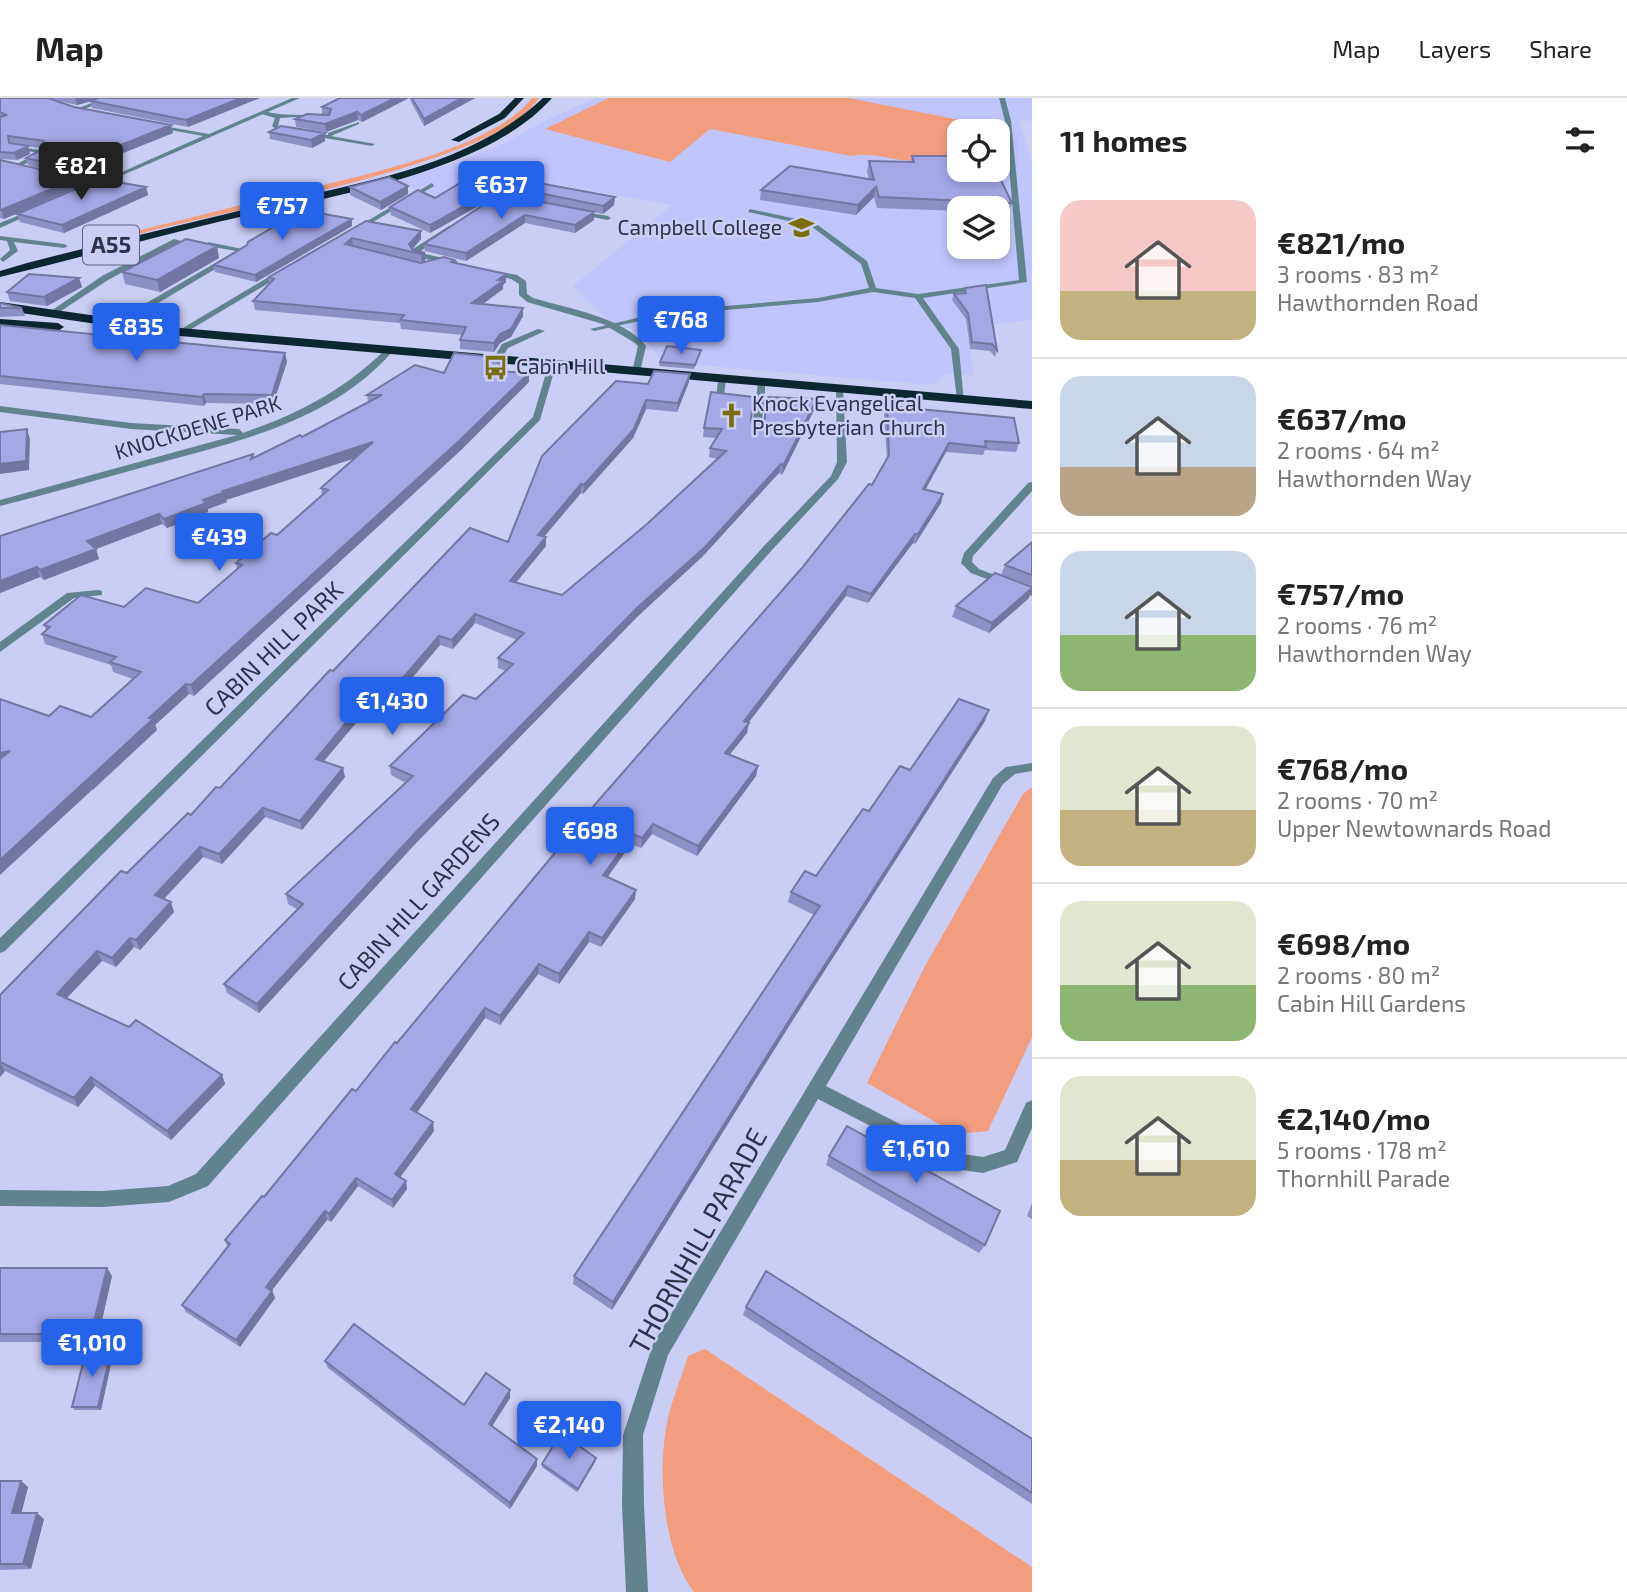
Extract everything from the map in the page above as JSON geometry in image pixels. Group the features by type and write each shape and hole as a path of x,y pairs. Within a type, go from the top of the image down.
{"highway":[{"path":"449,143 502,116 520,98"},
{"name":"A55","path":"0,276 53,259 375,180 445,158 516,126 531,116 548,98"},
{"name":"A55","path":"1,263 201,211"},
{"path":"0,276 153,239 169,231"},
{"path":"1,263 53,259"},
{"path":"0,306 105,325 388,352 1032,405"},
{"path":"0,312 55,318"},
{"path":"0,321 55,318"},
{"path":"0,321 74,329 105,325"}],"street":[{"path":"78,110 109,98"},
{"path":"85,190 297,98"},
{"path":"594,329 667,313 818,300 873,290 918,296 1023,282 1008,121 1002,98"},
{"path":"65,106 88,112"},
{"path":"264,113 278,117 299,115 328,119"},
{"path":"278,117 275,126 279,129 372,144"},
{"path":"321,134 340,132 357,123"},
{"path":"150,124 211,136"},
{"path":"14,147 44,152 18,165"},
{"path":"9,164 97,185"},
{"path":"348,234 432,186"},
{"path":"479,210 513,187"},
{"path":"498,197 511,200"},
{"path":"0,226 48,205"},
{"path":"566,211 608,218"},
{"path":"750,211 813,224 864,263 873,290"},
{"path":"459,222 416,251 423,256 467,266"},
{"path":"0,238 64,246"},
{"path":"1,263 13,251 10,240"},
{"path":"55,318 105,278 177,241"},
{"path":"105,325 243,250 211,244"},
{"path":"422,267 442,261"},
{"path":"180,332 288,269"},
{"path":"479,269 514,277 523,283 523,295 530,300 613,325 642,346 636,372"},
{"path":"918,296 955,349 961,400"},
{"path":"496,361 505,346 541,331"},
{"name":"KNOCKDENE PARK","path":"0,503 250,433 294,417 334,396 367,374 388,352"},
{"name":"CABIN HILL PARK","path":"0,947 537,418 552,365"},
{"path":"722,380 719,397 761,401"},
{"path":"757,428 762,383"},
{"name":"CABIN HILL GARDENS","path":"0,1198 102,1199 169,1194 202,1180 768,548 835,477 842,463 839,390"},
{"path":"0,409 131,426 250,433"},
{"path":"1032,485 968,555 966,563 975,572 1032,593"},
{"path":"0,648 71,595 98,593"},
{"name":"THORNHILL PARADE","path":"638,1592 633,1505 634,1435 660,1351 998,781 1011,770 1032,767"},
{"path":"815,1088 954,1161 983,1166 1011,1156 1032,1108"}],"shaded area":[{"path":"532,98 539,98 525,114 498,132 398,170 124,238 96,241 416,160 485,134 512,117"},
{"name":"Campbell College","path":"595,98 1032,98 1032,121 1019,120 1032,162 1032,320 966,327 974,375 944,374 938,382 931,385 662,362 645,339 631,329 607,320 573,286 672,205 480,171 430,200 419,190 395,181 463,160 507,142 546,120"},
{"path":"609,98 849,98 955,119 947,119 947,162 909,161 871,155 851,156 710,129 670,162 545,129"},
{"path":"1032,787 1032,1037 988,1131 957,1134 867,1083 925,966 1023,794"},
{"path":"705,1349 1032,1567 1032,1592 694,1592 683,1575 669,1532 663,1461 668,1418 688,1356"}],"building":[{"path":"0,98 48,98 74,107 171,125 66,167 26,158 45,148 44,141 8,136 9,143 28,146 14,153 0,152 0,117 6,115 0,112"},
{"path":"99,98 241,98 186,120 91,101"},
{"path":"340,98 395,98 361,115 357,112 325,124 295,119 307,114 329,115 331,109 322,107"},
{"path":"412,98 462,98 424,119"},
{"path":"281,126 325,133 311,140 269,132"},
{"path":"912,156 947,156 947,182 1002,182 1009,196 947,196 947,200 879,197 876,187 858,205 761,190 790,166 874,180 869,161 914,162"},
{"path":"0,160 78,178 0,210"},
{"path":"478,172 508,178 489,192 430,225 390,207 418,190 435,198"},
{"path":"389,177 408,186 380,202 350,187"},
{"path":"99,179 146,187 62,225 17,214"},
{"path":"517,179 615,197 603,206 510,187"},
{"path":"500,194 594,212 575,225 525,215 466,253 424,244"},
{"path":"302,210 352,219 255,275 214,265 248,242"},
{"path":"366,221 421,231 409,244 413,250 425,253 352,238 345,244 421,263 444,257 454,260 451,262 506,274 498,280 503,281 472,303 523,308 511,329 500,334 494,343 460,340 466,327 400,320 404,315 253,301 274,279 269,277"},
{"path":"186,239 217,246 157,280 122,272"},
{"path":"29,274 79,278 44,297 7,292"},
{"path":"986,285 997,350 992,344 972,342 968,313 954,294 966,293 965,288"},
{"path":"0,303 22,308 0,308"},
{"path":"0,325 285,353 272,395 204,394 202,397 0,376"},
{"path":"667,346 701,350 695,365 660,362"},
{"path":"454,353 495,357 492,362 501,363 498,371 529,373 460,440 191,685 186,684 149,718 153,719 0,860 0,759 10,751 0,753 0,699 49,716 60,706 91,717 141,672 110,662 116,657 42,634 50,627 44,625 81,595 124,607 146,588 198,603 242,565 236,563 271,533 277,535 328,490 321,488 373,442 223,491 225,492 203,500 206,503 164,519 159,514 87,541 96,549 40,570 37,567 0,581 0,536 253,454 251,459 300,435 302,437 382,395 367,395 415,365 444,373"},
{"path":"654,371 690,374 678,403 646,400 634,429 584,485 581,484 538,535 546,537 510,581 562,595 647,524 726,451 710,448 722,429 704,428 711,392 753,397 751,421 761,424 764,422 768,397 817,399 783,466 781,464 705,547 638,607 416,832 257,1004 224,984 303,904 286,894 413,776 390,766 463,695 476,699 513,664 498,658 524,633 475,614 452,640 439,636 389,694 374,689 316,759 343,768 300,821 263,808 219,854 200,847 155,895 171,902 136,940 130,938 112,958 97,951 57,994 129,1027 136,1020 222,1075 167,1131 91,1077 74,1098 0,1062 0,995 121,871 127,873 188,813 191,815 216,787 220,788 330,670 333,671 470,528 508,542 542,456 616,381 648,384"},
{"path":"887,406 1014,418 1019,443 985,441 986,447 949,443 923,489 943,494 918,534 915,534 871,594 848,586 744,721 749,723 725,753 758,766 698,846 653,824 642,838 633,834 603,875 636,890 602,938 589,932 559,974 539,964 500,1016 485,1008 411,1109 433,1122 395,1174 406,1181 392,1200 356,1178 329,1214 325,1211 266,1287 272,1291 236,1340 182,1305 230,1244 225,1240 262,1196 264,1197 352,1089 356,1091 598,801 801,569 869,484 872,485 889,455"},
{"path":"27,429 26,461 0,464 0,432"},
{"path":"1032,542 1032,575 1005,565"},
{"path":"995,573 1032,588 992,623 956,606"},
{"path":"959,699 989,710 792,1016 613,1302 574,1276 820,906 791,892 805,871 816,876 863,809 869,811 900,766 910,770"},
{"path":"847,1126 1000,1211 985,1245 829,1156"},
{"path":"0,1268 107,1268 91,1334 0,1334"},
{"path":"766,1271 1032,1439 1032,1493 746,1307"},
{"path":"354,1324 464,1405 486,1373 510,1390 489,1424 537,1459 510,1503 325,1361"},
{"path":"86,1351 111,1351 98,1407 72,1407"},
{"path":"561,1433 596,1458 578,1489 542,1464"},
{"path":"0,1481 21,1481 12,1513 37,1513 23,1564 0,1564"}],"place":[{"name":"Campbell College","path":"802,228"},
{"name":"Cabin Hill","path":"496,367"},
{"name":"Knock Evangelical Presbyterian Church","path":"732,416"}]}
